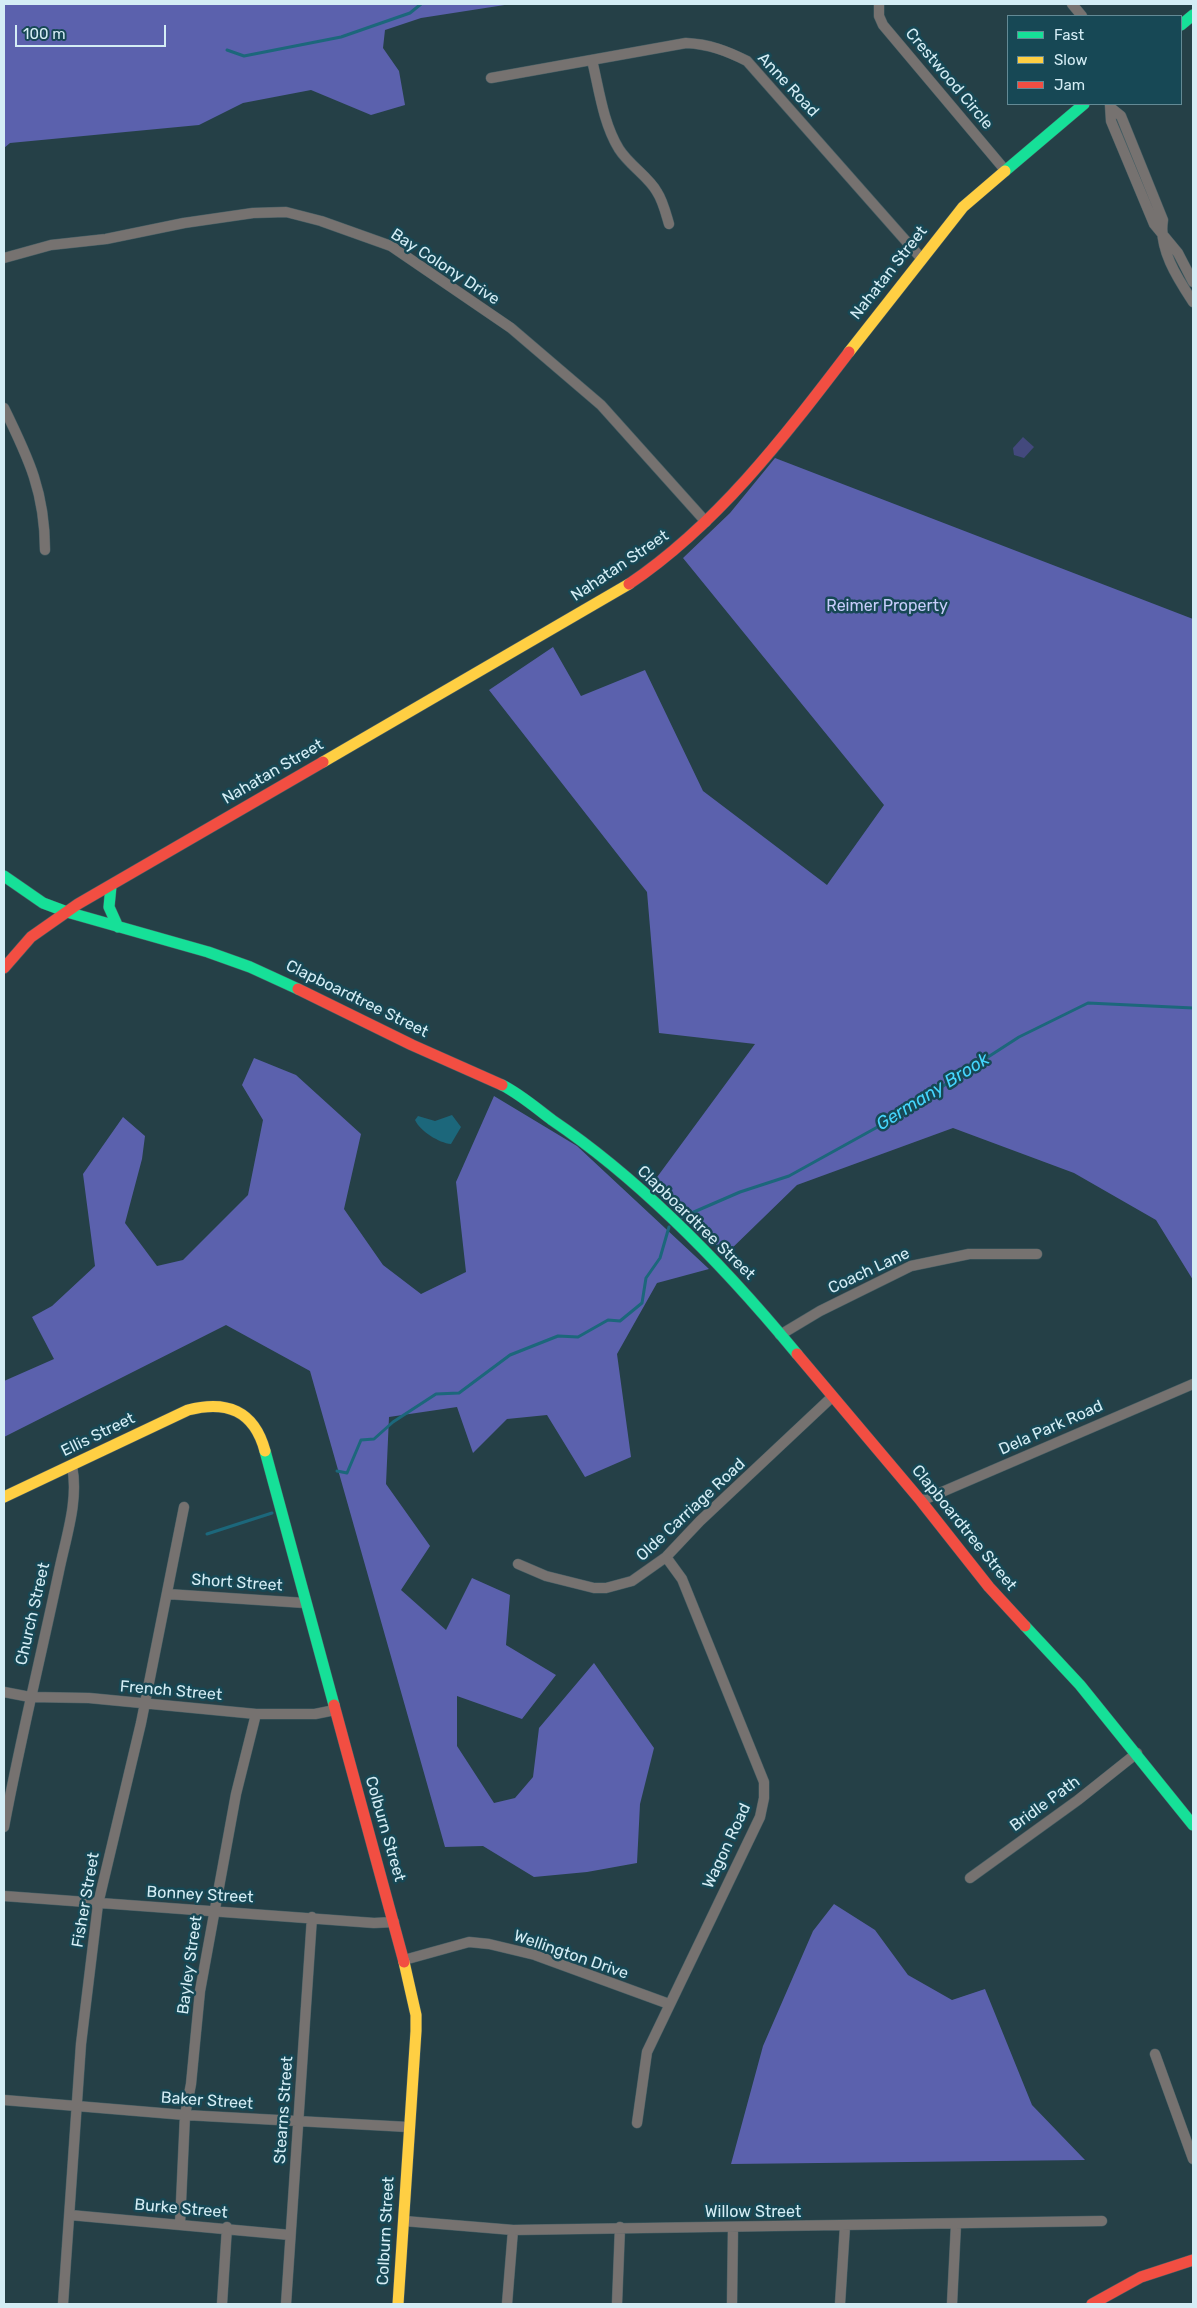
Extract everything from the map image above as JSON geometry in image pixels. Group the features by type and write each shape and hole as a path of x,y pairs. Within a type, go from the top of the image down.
{"street":[{"name":"Crestwood Circle","path":"879,4 879,16 883,25 1005,170"},
{"path":"1072,4 1081,15"},
{"path":"1182,24 1193,15"},
{"name":"Anne Road","path":"491,78 686,42 706,44 727,51 748,61 921,258"},
{"path":"592,60 607,123 619,149 635,169 657,190 669,224"},
{"name":"Nahatan Street","path":"4,968 31,936 67,912 620,589 658,564 721,508 814,398 921,258 964,207 1083,105"},
{"path":"1110,106 1121,116 1163,220 1161,231 1168,258 1193,302"},
{"name":"Bay Colony Drive","path":"4,258 51,245 106,239 184,223 253,212 286,212 321,221 391,246 511,328 601,405 706,522"},
{"path":"1161,231 1178,253 1193,282"},
{"path":"4,408 34,472 45,520 45,550"},
{"name":"Clapboardtree Street","path":"4,876 43,903 67,912 118,928 169,940 250,967 505,1087 585,1142 636,1186 712,1258 756,1304 780,1335 921,1501 989,1587 1055,1657 1136,1753 1193,1825"},
{"path":"111,886 108,909 112,920 118,928"},
{"name":"Coach Lane","path":"780,1335 820,1311 911,1266 969,1254 1037,1254"},
{"name":"Dela Park Road","path":"921,1501 1193,1384"},
{"name":"Olde Carriage Road","path":"518,1564 546,1576 594,1588 606,1588 632,1581 666,1557 700,1521 832,1397"},
{"name":"Ellis Street","path":"4,1497 188,1410 207,1405"},
{"name":"Colburn Street","path":"207,1405 226,1407 241,1412 261,1435 305,1602 394,1922 416,2015 398,2304"},
{"name":"Church Street","path":"4,1827 30,1696 48,1622 75,1492 72,1466"},
{"name":"Fisher Street","path":"62,2304 78,2106 81,2044 98,1904 141,1723 184,1508"},
{"name":"Wagon Road","path":"637,2123 647,2052 760,1817 764,1798 764,1782 682,1579 666,1557"},
{"name":"Short Street","path":"167,1594 305,1602"},
{"name":"French Street","path":"4,1692 30,1696 89,1698 256,1714 315,1714 335,1710"},
{"name":"Bayley Street","path":"180,2224 185,2115 191,2084 200,1991 236,1794 256,1714"},
{"name":"Bridle Path","path":"970,1878 1078,1800 1136,1753"},
{"name":"Bonney Street","path":"4,1896 374,1923 394,1922"},
{"name":"Stearns Street","path":"286,2304 312,1917"},
{"name":"Wellington Drive","path":"404,1960 469,1942 489,1944 534,1955 670,2004"},
{"path":"1155,2054 1193,2159"},
{"name":"Baker Street","path":"4,2100 185,2115 408,2127"},
{"name":"Burke Street","path":"70,2215 227,2227 290,2235"},
{"name":"Willow Street","path":"404,2221 513,2230 1102,2221"},
{"path":"952,2304 956,2224"},
{"path":"840,2304 845,2226"},
{"path":"222,2304 227,2227"},
{"path":"617,2304 620,2227"},
{"path":"732,2304 733,2227"},
{"path":"506,2304 513,2230"},
{"path":"1092,2304 1152,2272 1193,2260"}],"shaded area":[{"path":"1023,437 1034,447 1024,458 1014,455 1013,448"},
{"path":"452,1115 461,1127 451,1144 430,1136 415,1120 418,1116 435,1121"}],"green space":[{"path":"4,4 511,4 421,18 385,30 383,48 399,71 405,105 371,115 311,90 243,103 199,125 10,143 4,148"},
{"name":"Reimer Property","path":"775,458 1193,619 1193,1280 1156,1220 1074,1173 953,1128 797,1185 726,1254 652,1184 755,1044 659,1033 647,892 489,690 553,647 581,696 645,670 703,791 827,885 884,805 683,558 730,513"},
{"path":"254,1058 296,1075 361,1134 344,1209 383,1265 421,1294 466,1272 456,1182 494,1096 577,1146 709,1269 657,1283 617,1354 631,1457 585,1477 547,1415 507,1419 473,1453 457,1407 389,1417 386,1484 430,1546 401,1590 446,1630 472,1578 510,1595 506,1645 556,1675 522,1719 457,1696 457,1746 494,1803 515,1798 533,1777 539,1728 594,1663 654,1748 640,1804 637,1863 587,1872 534,1877 483,1846 445,1847 310,1371 226,1325 4,1437 4,1381 54,1359 32,1317 52,1306 95,1266 83,1174 123,1117 145,1136 142,1159 125,1223 157,1266 183,1260 248,1195 263,1120 242,1085"},
{"path":"834,1904 875,1930 908,1975 952,2000 985,1989 1032,2105 1085,2160 731,2164 763,2046 813,1931"}],"waterway":[{"path":"227,50 244,56 341,37 410,13 421,4"},
{"name":"Germany Brook","path":"680,1218 740,1192 789,1176 892,1119 1019,1037 1088,1003 1193,1008"},
{"name":"Germany Brook","path":"337,1471 347,1473 361,1440 374,1439 393,1422 436,1394 459,1393 510,1355 558,1336 578,1337 608,1320 620,1321 642,1303 646,1278 660,1258 669,1227"},
{"name":"Germany Brook","path":"207,1534 272,1513"}],"traffic: fast":[{"path":"1182,24 1193,15"},
{"path":"1005,171 1083,105"},
{"path":"4,876 43,903 67,912 208,952 250,967 298,989"},
{"path":"111,886 109,907 118,927"},
{"path":"502,1085 522,1097 586,1145 652,1199 713,1259 797,1354"},
{"path":"265,1451 334,1705"},
{"path":"1025,1626 1080,1685 1193,1825"}],"traffic: slow":[{"path":"849,352 963,207 1005,171"},
{"path":"323,762 629,584"},
{"path":"4,1497 188,1410 202,1407 215,1406 226,1408 237,1411 246,1417 254,1426 265,1451"},
{"path":"398,2304 416,2031 416,2015 404,1962"}],"traffic: jam":[{"path":"629,584 661,560 721,507 800,416 849,352"},
{"path":"4,968 31,937 78,904 323,762"},
{"path":"298,989 412,1045 502,1085"},
{"path":"797,1354 921,1501 989,1587 1025,1626"},
{"path":"334,1705 404,1962"},
{"path":"1092,2304 1141,2277 1193,2260"}]}
